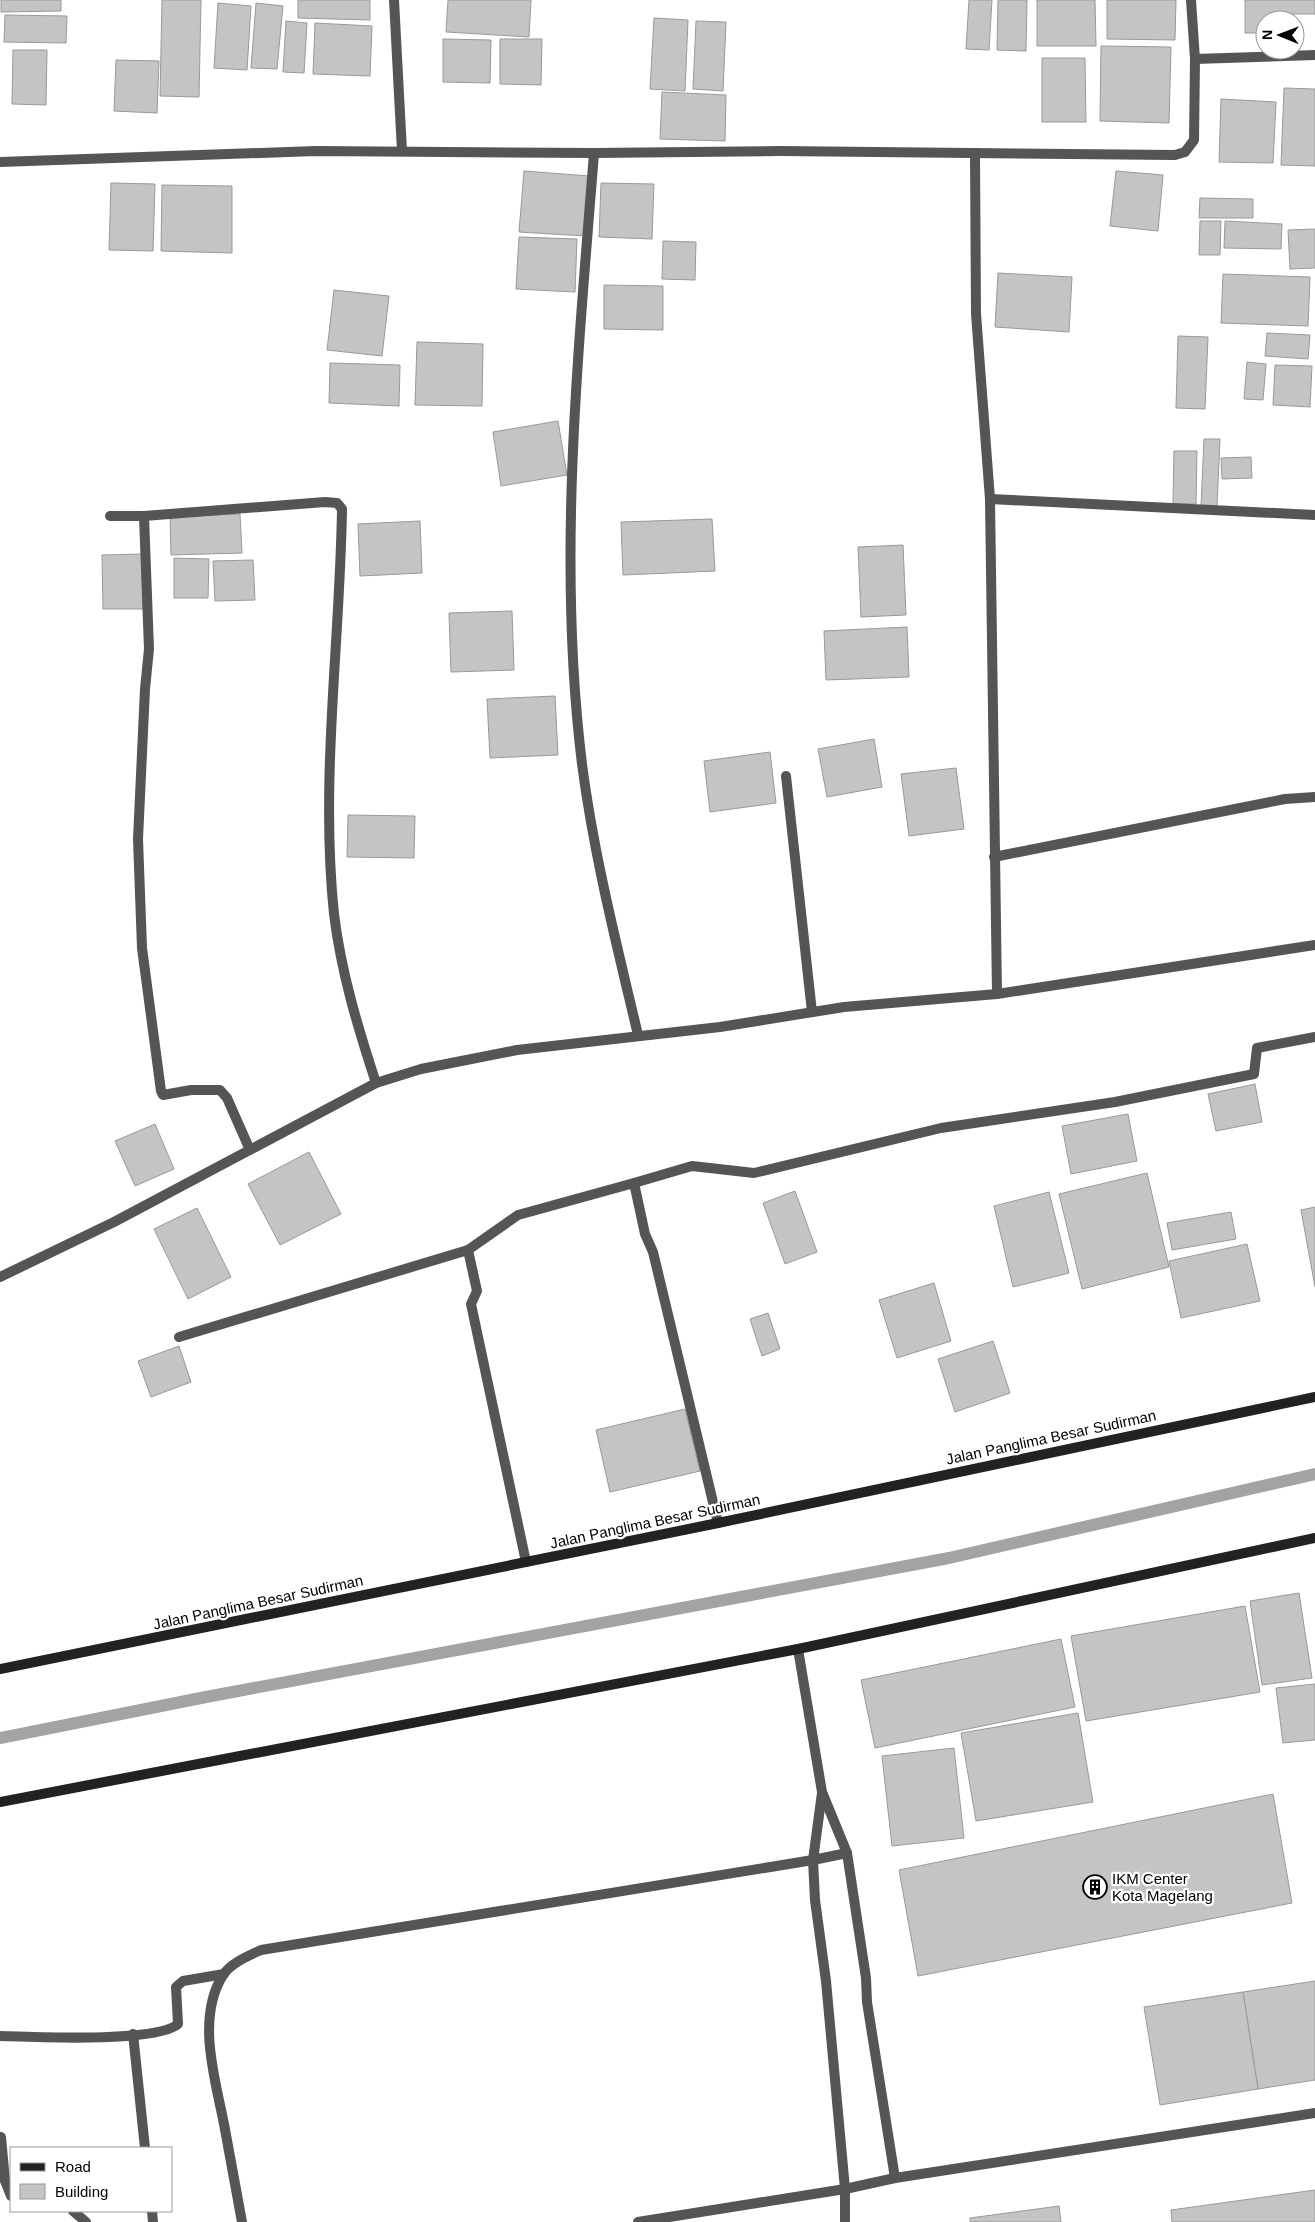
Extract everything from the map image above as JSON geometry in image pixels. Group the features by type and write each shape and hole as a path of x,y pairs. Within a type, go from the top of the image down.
{"main road":[{"name":"Jalan Panglima Besar Sudirman","path":"0,1670 718,1523 1315,1397"},
{"path":"0,1802 798,1649 1315,1538"}],"street":[{"path":"394,0 402,151"},
{"path":"0,162 316,150 594,153 770,151 1174,155 1185,152 1194,140 1192,0"},
{"path":"1194,59 1315,55"},
{"path":"594,153 575,398 569,550 573,663 582,765 598,860 638,1036"},
{"path":"975,153 976,314 990,499 997,994"},
{"path":"990,499 1315,515"},
{"path":"110,516 144,516 325,502 337,503 342,509 330,827 334,914 352,1010 376,1083"},
{"path":"144,516 149,649 138,839 142,948 161,1091 163,1096 191,1090 220,1090 227,1098 250,1150"},
{"path":"786,776 812,1012"},
{"path":"994,857 1285,799 1315,797"},
{"path":"0,1277 114,1222 376,1083 421,1069 517,1050 720,1027 812,1012 997,994 1315,945"},
{"path":"179,1337 468,1250 518,1215 692,1166 754,1173 941,1128 1115,1102 1254,1074 1257,1048 1315,1037"},
{"path":"634,1183 645,1234 652,1252 718,1523"},
{"path":"468,1250 477,1291 471,1304 526,1562"},
{"path":"798,1649 822,1792 847,1853 866,1978 867,2002 895,2178"},
{"path":"822,1792 813,1860 815,1900 826,1981 845,2189 845,2222"},
{"path":"242,2222 212,2061 209,2024 212,2003 224,1974 239,1961 261,1950 847,1853"},
{"path":"0,2036 79,2038 133,2034 173,2028 178,2024 176,1987 183,1981 224,1974"},
{"path":"133,2034 145,2147"},
{"path":"638,2222 845,2189 895,2178 1315,2113"},
{"path":"1,2137 5,2181 10,2194"},
{"path":"74,2212 86,2222"}],"building":[{"path":"1,0 61,0 61,11 1,12"},
{"path":"162,0 201,0 199,97 160,96"},
{"path":"298,0 370,0 370,20 298,18"},
{"path":"448,0 531,0 529,37 446,32"},
{"path":"969,0 992,0 989,50 966,49"},
{"path":"998,0 1027,0 1026,51 997,50"},
{"path":"1037,0 1095,0 1096,46 1037,46"},
{"path":"1107,0 1176,0 1175,40 1107,39"},
{"path":"1245,0 1315,0 1315,14 1305,14 1305,10 1255,10 1255,33 1245,33"},
{"path":"218,3 251,6 247,70 214,68"},
{"path":"256,3 283,6 277,69 251,68"},
{"path":"5,15 67,16 66,43 4,42"},
{"path":"654,18 688,20 685,91 650,89"},
{"path":"286,21 307,23 304,73 283,72"},
{"path":"696,21 726,22 723,91 693,89"},
{"path":"315,23 372,26 370,76 313,74"},
{"path":"443,39 491,40 490,83 443,82"},
{"path":"500,39 542,39 541,85 500,84"},
{"path":"1101,46 1171,47 1169,123 1100,121"},
{"path":"13,50 47,50 46,105 12,104"},
{"path":"1042,58 1085,58 1086,122 1042,122"},
{"path":"116,60 159,61 157,113 114,111"},
{"path":"1284,88 1315,89 1315,166 1281,165"},
{"path":"662,92 726,95 725,141 660,139"},
{"path":"1221,99 1276,102 1273,163 1219,162"},
{"path":"524,171 589,176 585,236 519,232"},
{"path":"1116,171 1163,175 1158,231 1110,226"},
{"path":"111,183 155,184 153,251 109,250"},
{"path":"601,183 654,184 652,239 599,237"},
{"path":"162,185 232,186 232,253 161,251"},
{"path":"1200,198 1253,199 1253,218 1199,218"},
{"path":"1200,221 1221,221 1220,255 1199,255"},
{"path":"1225,221 1282,224 1281,249 1224,248"},
{"path":"1315,229 1315,268 1290,269 1288,230"},
{"path":"519,237 577,239 575,292 516,289"},
{"path":"663,241 696,242 695,280 662,279"},
{"path":"998,273 1072,277 1069,332 995,327"},
{"path":"1223,274 1310,277 1308,326 1221,323"},
{"path":"604,285 663,286 663,330 604,329"},
{"path":"334,290 389,296 382,356 327,350"},
{"path":"1267,333 1310,335 1308,359 1265,356"},
{"path":"1178,336 1208,337 1205,409 1176,408"},
{"path":"417,342 483,344 482,406 415,405"},
{"path":"1247,362 1266,364 1263,400 1244,399"},
{"path":"330,363 400,365 399,406 329,403"},
{"path":"1275,365 1312,366 1310,407 1273,405"},
{"path":"558,421 567,475 501,486 493,432"},
{"path":"1204,439 1220,439 1217,506 1201,506"},
{"path":"1174,451 1197,451 1196,504 1173,504"},
{"path":"1251,457 1252,478 1222,479 1221,458"},
{"path":"240,514 242,553 171,555 170,517"},
{"path":"712,519 715,571 623,575 621,522"},
{"path":"420,521 422,573 360,576 358,524"},
{"path":"903,545 906,615 861,617 858,547"},
{"path":"142,554 143,609 103,609 102,555"},
{"path":"174,558 209,559 208,598 174,598"},
{"path":"253,560 255,600 215,601 213,561"},
{"path":"512,611 514,670 451,672 449,613"},
{"path":"907,627 909,677 826,680 824,631"},
{"path":"555,696 558,755 490,758 487,699"},
{"path":"874,739 882,787 827,797 818,749"},
{"path":"770,752 776,803 710,812 704,761"},
{"path":"956,768 964,829 909,836 901,774"},
{"path":"348,815 415,816 414,858 347,857"},
{"path":"1255,1084 1262,1122 1216,1131 1208,1094"},
{"path":"1128,1114 1137,1161 1071,1174 1062,1126"},
{"path":"155,1124 174,1169 135,1186 115,1141"},
{"path":"309,1152 341,1214 280,1245 248,1184"},
{"path":"1147,1173 1169,1267 1082,1289 1059,1194"},
{"path":"795,1191 817,1252 785,1264 763,1203"},
{"path":"1049,1192 1069,1273 1013,1287 994,1206"},
{"path":"1315,1207 1315,1287 1301,1210"},
{"path":"197,1208 231,1277 188,1299 154,1229"},
{"path":"1231,1212 1236,1239 1172,1250 1167,1223"},
{"path":"1247,1244 1260,1301 1181,1318 1169,1261"},
{"path":"934,1283 951,1341 897,1358 879,1300"},
{"path":"768,1313 780,1349 762,1356 750,1319"},
{"path":"993,1341 1010,1393 955,1412 938,1359"},
{"path":"179,1346 191,1382 151,1397 138,1361"},
{"path":"685,1409 700,1471 610,1492 596,1430"},
{"path":"1299,1593 1312,1678 1262,1685 1250,1601"},
{"path":"1245,1606 1260,1692 1086,1721 1071,1636"},
{"path":"1061,1639 1075,1707 875,1748 861,1680"},
{"path":"1315,1684 1315,1740 1283,1743 1276,1688"},
{"path":"1078,1713 1093,1802 976,1821 961,1733"},
{"path":"954,1748 964,1838 892,1846 882,1756"},
{"name":"IKM Center Kota Magelang","path":"1273,1794 1292,1903 918,1976 899,1870"},
{"path":"1315,1981 1315,2080 1258,2089 1243,1992"},
{"path":"1243,1992 1258,2089 1160,2105 1144,2007"},
{"path":"1315,2190 1315,2222 1172,2222 1171,2210"},
{"path":"1059,2206 1061,2222 970,2222 970,2218"}],"waterway":[{"path":"0,1738 206,1697 949,1558 1315,1474"}],"place":[{"name":"IKM Center Kota Magelang","path":"1095,1887"}]}
